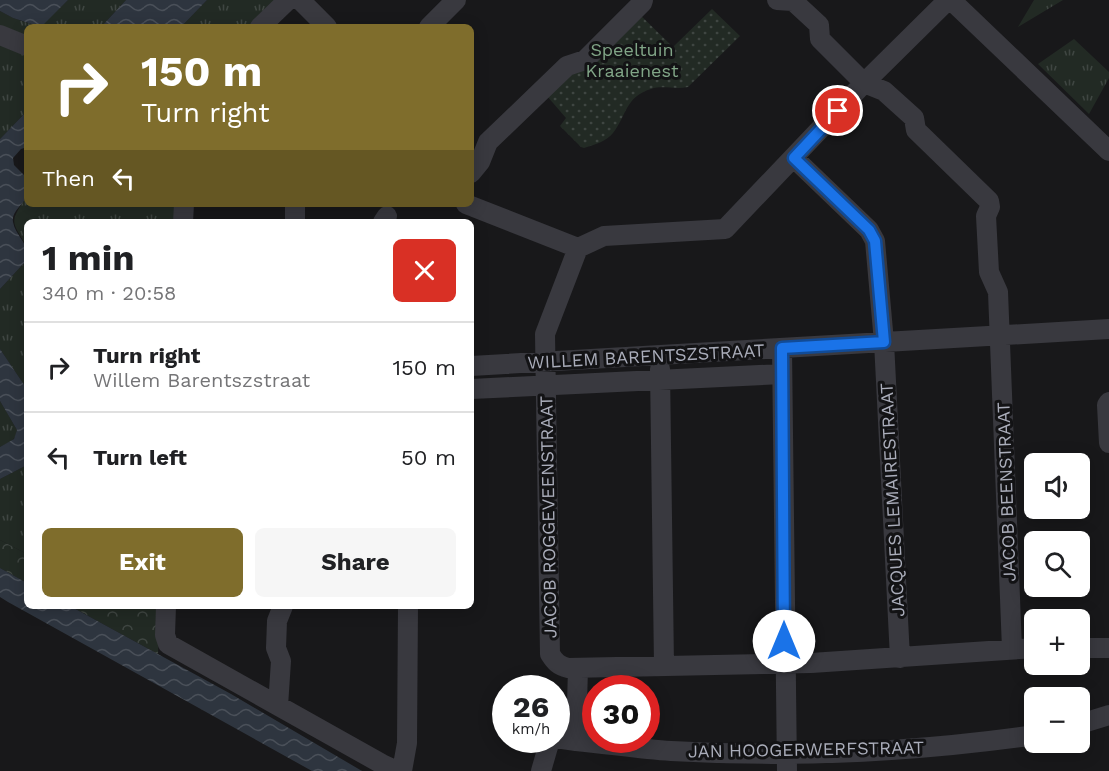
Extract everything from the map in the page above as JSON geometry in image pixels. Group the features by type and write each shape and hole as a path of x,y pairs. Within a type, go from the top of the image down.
{"street":[{"path":"263,24 288,0"},
{"path":"300,0 324,24"},
{"path":"432,24 456,0"},
{"path":"474,169 489,142 567,66 585,60 643,0"},
{"name":"JACOB BEENSTRAAT","path":"777,0 793,1 819,25 820,39 864,83 884,91 914,118 916,130 990,201 986,216 989,272 998,292 1012,649"},
{"path":"474,207 578,248 604,236 724,229 864,83 949,0 1109,151"},
{"path":"0,35 24,45"},
{"name":"JACQUES LEMAIRESTRAAT","path":"794,158 869,230 875,241 884,342 900,658"},
{"name":"JACOB ROGGEVEENSTRAAT","path":"578,248 545,334 550,654 561,667 578,668"},
{"name":"WILLEM BARENTSZSTRAAT","path":"474,366 1109,329"},
{"path":"782,348 784,663 787,762"},
{"path":"660,355 664,666"},
{"name":"WILLEM BARENTSZSTRAAT","path":"474,389 782,374"},
{"path":"1109,402 1107,405 1109,443"},
{"path":"166,609 165,635 168,644 400,771 406,743 408,609"},
{"path":"278,706 281,661 276,648 277,621 282,609"},
{"path":"570,716 578,668 900,658 1024,648"},
{"path":"1090,648 1109,648"},
{"path":"1090,721 1109,715"},
{"name":"JAN HOOGERWERFSTRAAT","path":"570,740 787,762 1024,736"},
{"path":"541,771 546,753"}],"green space":[{"path":"68,0 126,0 104,24 43,24"},
{"path":"207,0 279,0 255,24 184,24"},
{"path":"1034,0 1063,0 1018,27"},
{"name":"Speeltuin Kraaienest","path":"634,9 673,47 712,9 740,36 688,87 665,87 642,92 631,102 610,136 596,144 581,147 560,126 566,118 547,96"},
{"path":"0,11 31,24 24,24 24,36 0,26"},
{"path":"1074,39 1109,72 1109,78 1089,114 1038,64"},
{"path":"0,40 24,50 24,114 0,139"},
{"path":"24,201 24,207 179,207 178,219 24,219 24,242 14,222"},
{"path":"24,263 24,385 0,349 0,289"},
{"path":"0,401 17,433 14,439 0,447"},
{"path":"24,467 24,552 0,540 0,479"},
{"path":"0,540 24,552 24,581 0,568"},
{"path":"76,609 160,609 158,654"}],"water":[{"path":"0,0 68,0 44,24 32,24 0,11"},
{"path":"126,0 207,0 184,24 104,24"},
{"path":"24,114 24,148 13,158 14,165 24,175 24,200 15,212 13,222 24,244 24,263 0,289 0,139"},
{"path":"0,349 24,385 24,467 0,479 0,447 14,439 17,430 0,401"},
{"path":"0,568 24,581 24,609 75,609 231,694 362,771 312,771 0,597"}],"route":[{"path":"784,641 782,348 884,342 875,241 869,230 794,158 838,111"}]}
